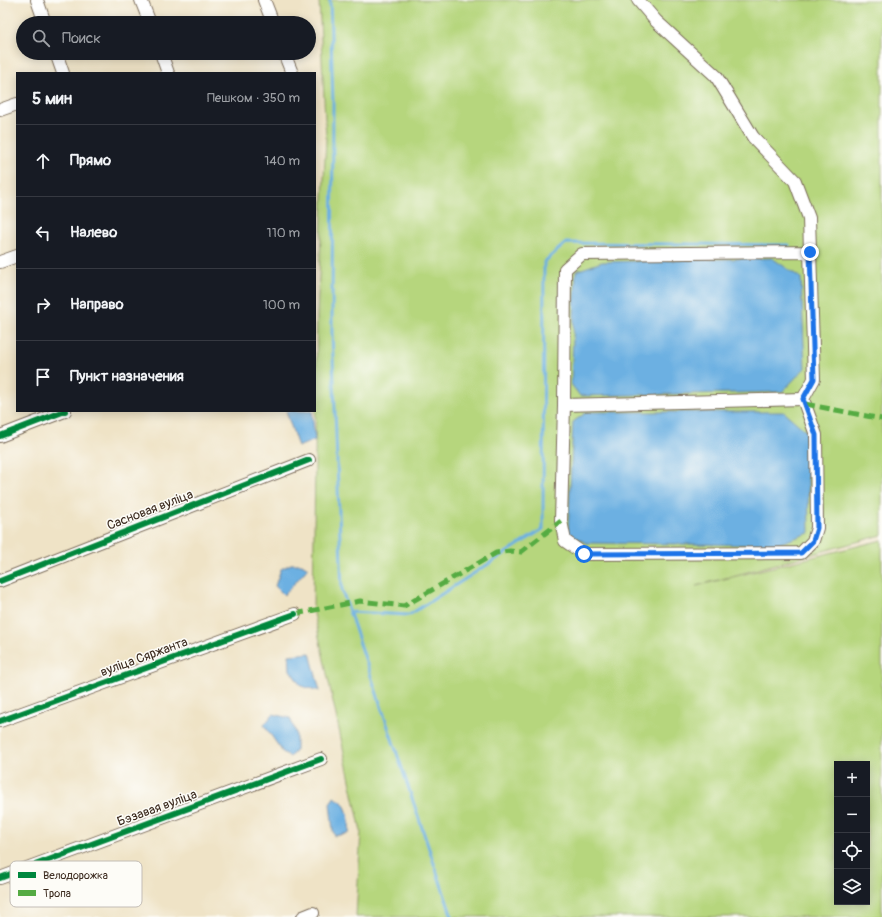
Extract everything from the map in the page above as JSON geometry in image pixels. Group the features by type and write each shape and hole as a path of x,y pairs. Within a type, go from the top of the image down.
{"street":[{"path":"37,0 43,16"},
{"path":"141,0 147,16"},
{"path":"264,0 270,16"},
{"path":"638,0 656,21 716,76 753,137 795,181 809,218 814,379 803,399 816,435 817,528 813,541 801,553 584,554 565,541 561,521 565,269 582,254 810,252"},
{"path":"59,60 64,72"},
{"path":"163,60 168,72"},
{"path":"287,60 292,72"},
{"path":"0,110 16,104"},
{"path":"0,262 16,256"},
{"path":"564,404 803,399"},
{"path":"0,436 62,412"},
{"name":"Сасновая вуліца","path":"0,581 309,460"},
{"name":"вуліца Сяржанта","path":"0,721 296,614"},
{"name":"Бэзавая вуліца","path":"46,861 321,759"},
{"name":"Бэзавая вуліца","path":"0,878 10,874"}],"green space":[{"path":"319,0 882,0 882,535 696,586 882,540 882,917 356,917 361,831 313,609 317,314 326,139"}],"water":[{"path":"772,258 801,278 805,368 782,392 580,396 571,384 576,271 602,262"},
{"path":"286,412 312,412 315,440 298,447"},
{"path":"587,412 784,412 807,432 809,533 775,545 586,543 568,533 573,422"},
{"path":"291,564 302,564 308,568 284,595 275,586 281,569"},
{"path":"310,653 320,691 301,686 290,670 289,655"},
{"path":"273,714 290,718 296,733 296,750 290,757 284,754 264,725"},
{"path":"334,797 341,801 344,805 348,813 349,825 349,833 335,836 333,831 330,804"}],"waterway":[{"path":"330,0 333,103 332,332 342,590 452,917"},
{"path":"350,612 409,615 543,529 544,262 566,243 789,245"}],"marked path":[{"path":"805,404 882,419"},
{"path":"295,614 360,601 404,606 496,553 510,551 521,552 561,521"}],"cycle path":[{"path":"0,436 62,412"},
{"path":"0,581 309,460"},
{"path":"0,721 295,614"},
{"path":"46,861 321,759"},
{"path":"0,878 10,874"}],"route":[{"path":"584,554 801,553 813,541 817,528 816,435 803,399 814,379 810,252"}]}
